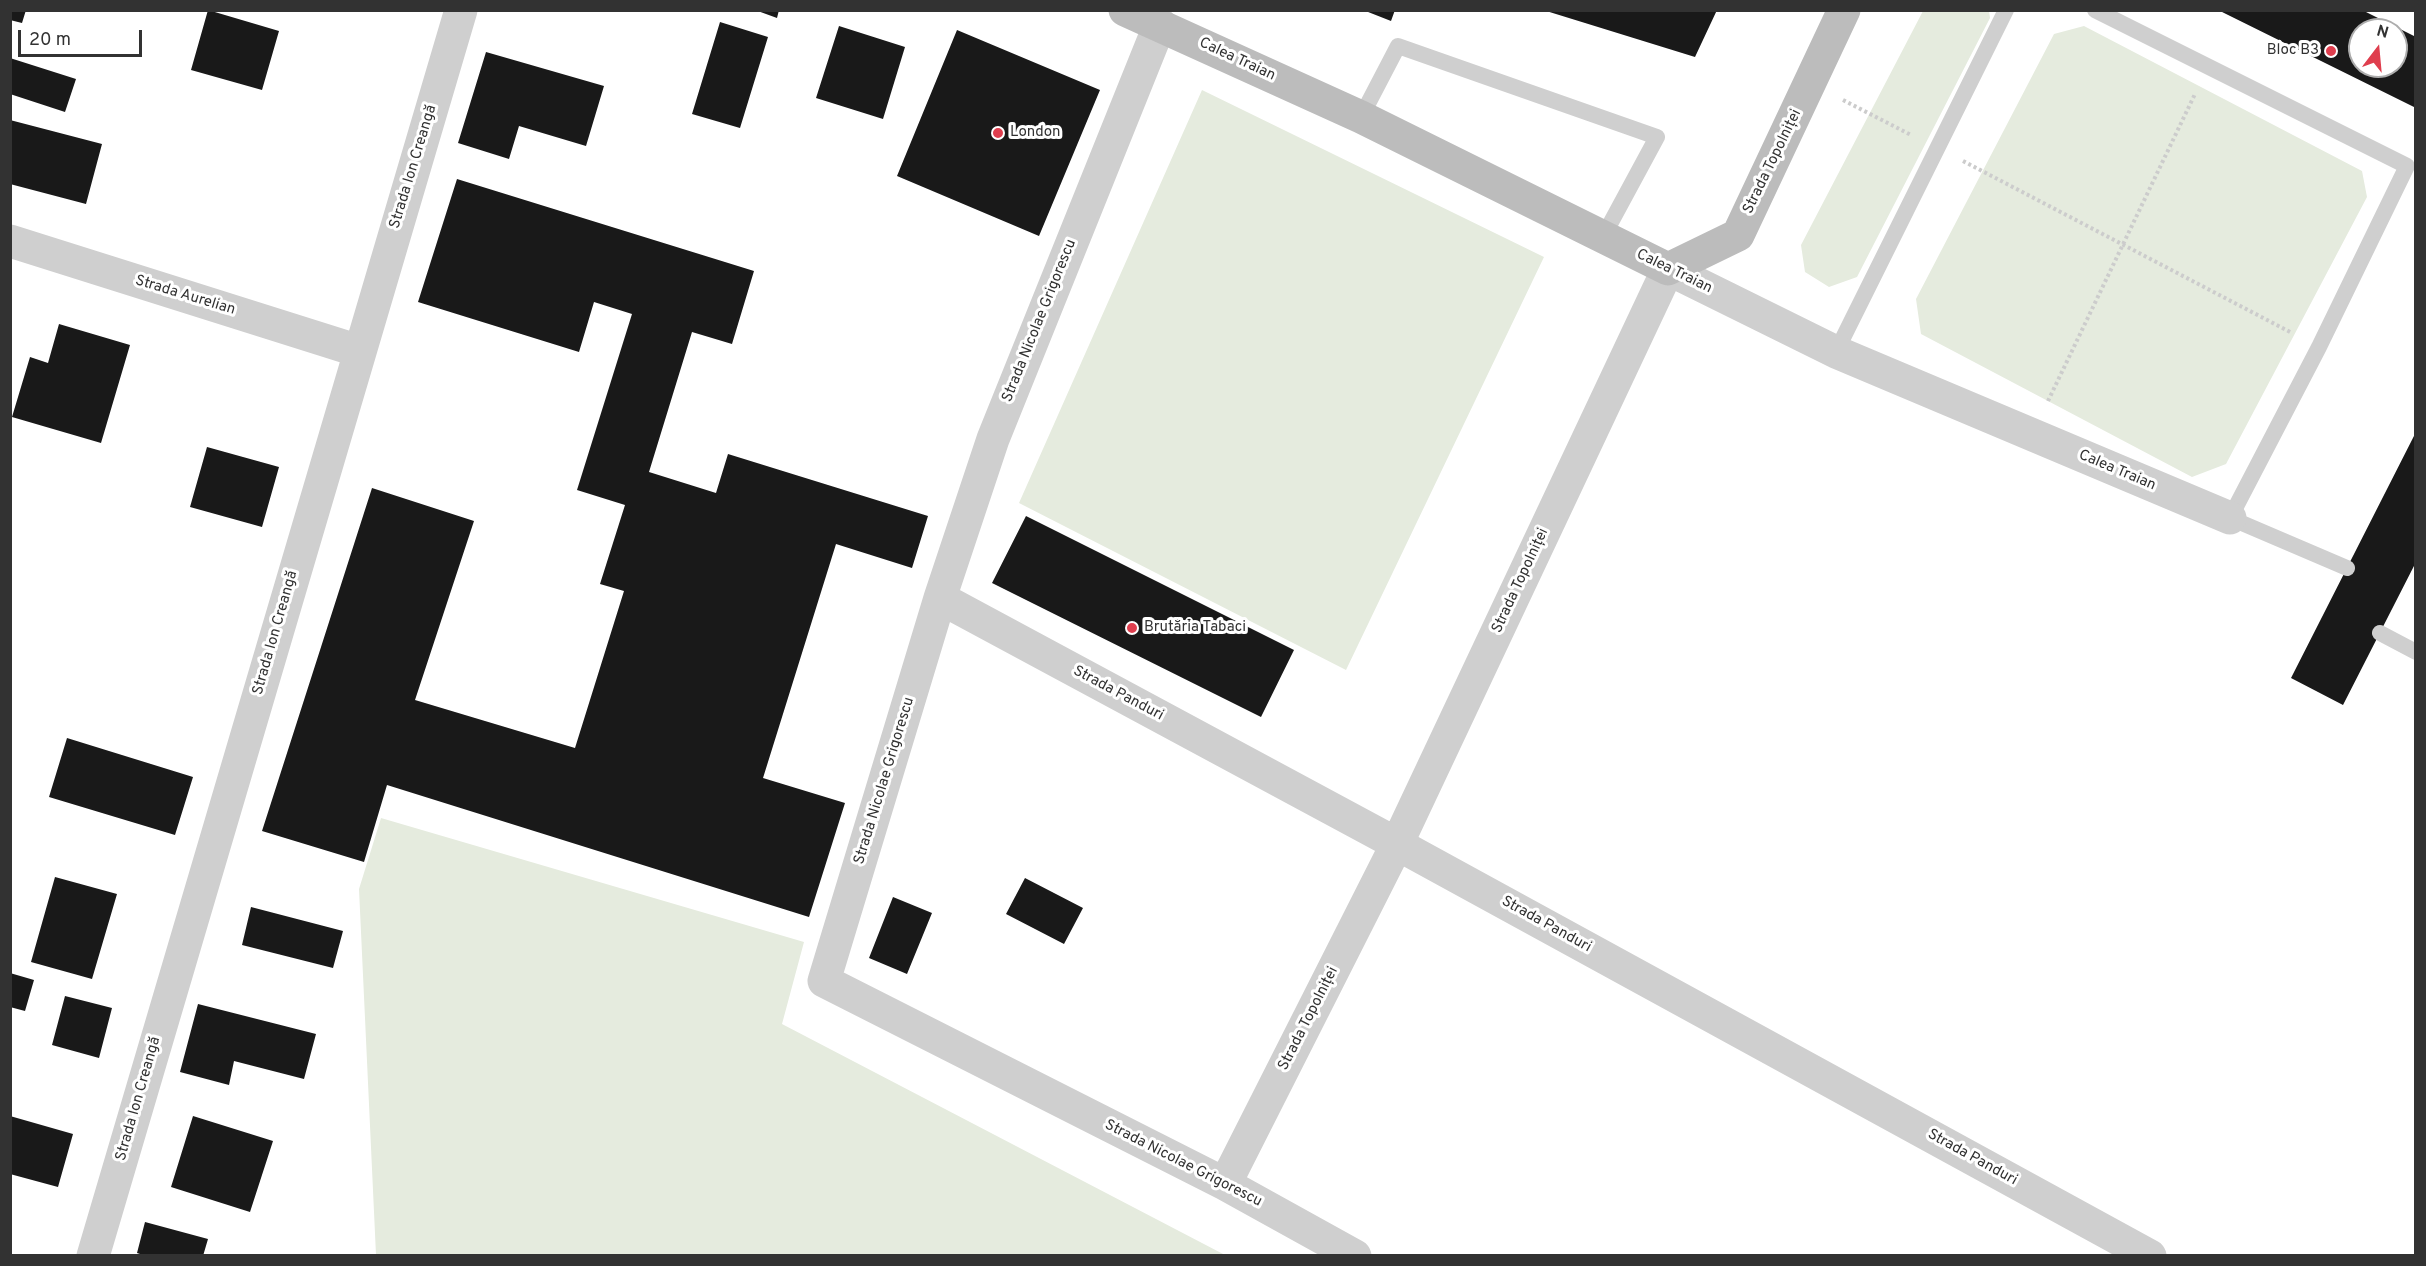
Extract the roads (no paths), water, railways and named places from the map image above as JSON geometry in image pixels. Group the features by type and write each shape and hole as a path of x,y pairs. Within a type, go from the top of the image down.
{"street":[{"name":"Strada Ion Creangă","path":"93,1256 461,10"},
{"name":"Calea Traian","path":"1125,10 1361,117 1836,352 2230,518"},
{"name":"Strada Topolniței","path":"1226,1185 1397,844 1668,269 1738,235 1844,10"},
{"name":"Strada Nicolae Grigorescu","path":"1160,24 993,439 940,598 824,981 1226,1185 1354,1256"},
{"name":"Strada Aurelian","path":"10,241 359,351"},
{"name":"Strada Panduri","path":"940,598 1397,844 2150,1256"}],"lane":[{"path":"1836,352 2006,10"},
{"path":"2095,10 2411,166 2230,518 2347,568"},
{"path":"1361,117 1398,46 1657,137 1603,237"},
{"path":"2380,633 2415,652"}],"place":[{"name":"Bloc B3","path":"2331,51"},
{"name":"London","path":"998,133"},
{"name":"Brutăria Tabaci","path":"1132,628"}]}
